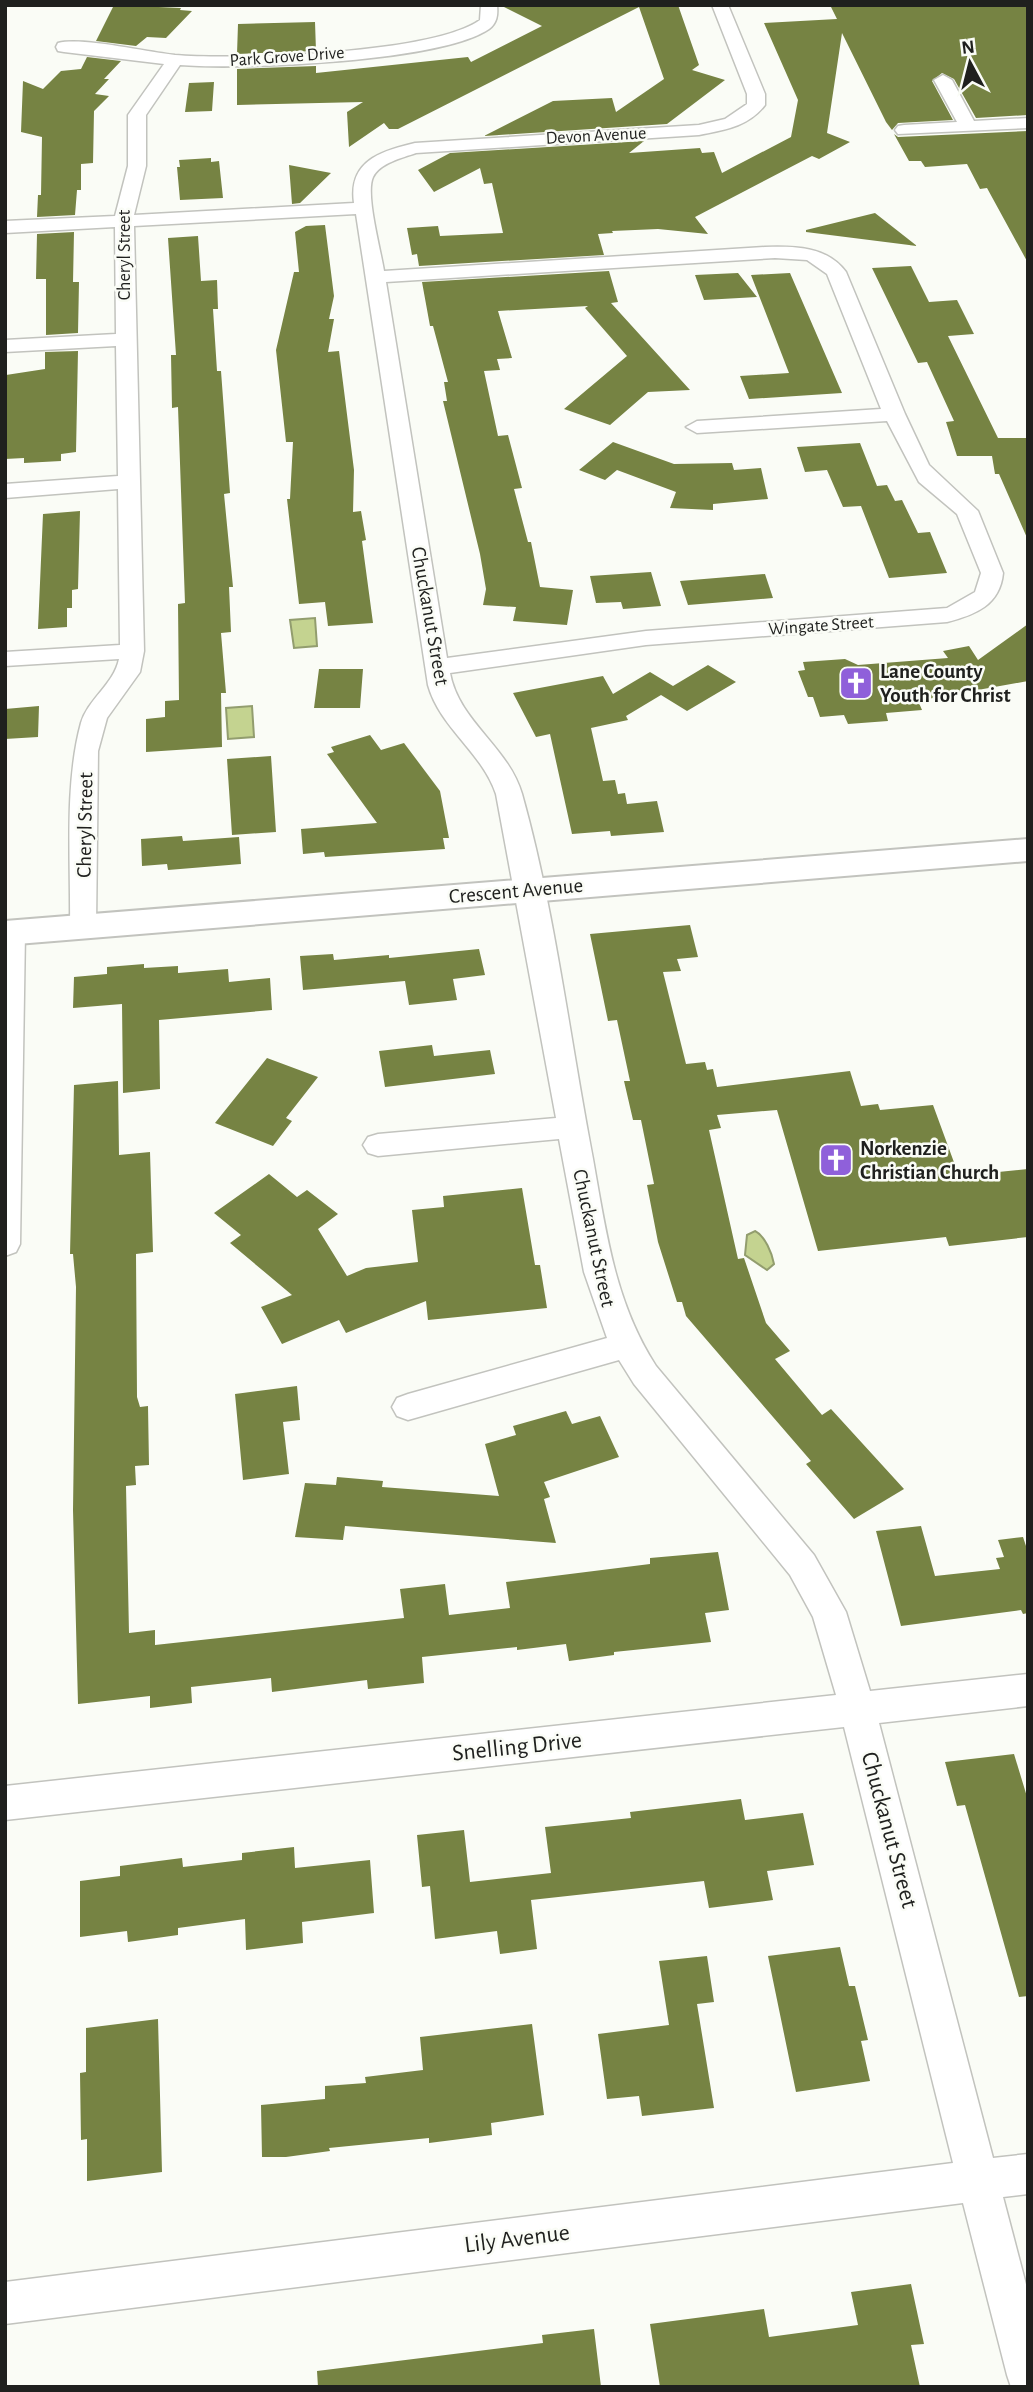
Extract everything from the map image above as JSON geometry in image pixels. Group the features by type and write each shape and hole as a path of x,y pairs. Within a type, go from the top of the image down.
{"street":[{"name":"Park Grove Drive","path":"64,47 175,60 281,61 440,42 483,26 490,16 489,5"},
{"name":"Devon Avenue","path":"364,208 361,188 365,174 386,158 415,148 699,130 740,119 755,105 756,94 720,5"},
{"name":"Cheryl Street","path":"83,927 86,751 95,717 128,672 132,651 123,220 126,195 137,166 137,115 175,60"},
{"path":"943,80 968,126"},
{"path":"904,130 1028,123"},
{"path":"5,227 364,208"},
{"name":"Chuckanut Street","path":"364,208 437,667 447,702 491,756 503,776 530,890 604,1295 624,1346 813,1581 836,1631 1028,2375"},
{"name":"Wingate Street","path":"376,277 765,253 811,256 829,264 836,272 894,414 924,474 967,511 991,565 992,583 982,600 962,612 930,618 646,638 437,667"},
{"path":"5,346 126,339"},
{"path":"697,427 894,414"},
{"path":"5,491 130,482"},
{"path":"5,659 132,651"},
{"name":"Crescent Avenue","path":"8,933 1028,850"},
{"path":"5,1244 8,933"},
{"path":"378,1146 572,1127"},
{"path":"408,1407 624,1346"},
{"name":"Snelling Drive","path":"5,1803 1028,1690"},
{"name":"Lily Avenue","path":"5,2303 1028,2174"}],"shaded area":[{"path":"315,618 317,646 294,648 290,620"},
{"path":"252,706 254,737 228,739 226,708"},
{"path":"755,1231 765,1241 772,1255 774,1264 767,1270 745,1255 747,1235"}],"building":[{"path":"114,5 181,8 180,10 192,11 166,38 147,37 136,46 96,41"},
{"path":"500,5 678,5 699,65 692,70 725,80 667,124 484,136 553,101 612,98 616,112 664,79 639,7 398,129 389,129 384,123 349,147 347,112 363,102 237,105 237,69 316,66 316,73 468,57 471,62 542,26"},
{"path":"1028,5 1028,115 976,118 954,79 942,73 932,81 953,120 898,123 892,130 842,33 827,133 850,142 819,159 812,156 695,217 708,234 658,229 612,231 613,233 598,234 604,255 419,266 417,254 412,255 407,228 438,226 440,236 503,233 492,183 484,184 480,168 434,192 418,170 450,153 644,141 629,153 700,148 702,153 714,152 722,173 791,137 798,100 764,23 837,19 831,7"},
{"path":"315,22 316,51 237,54 238,24"},
{"path":"87,57 121,61 104,79 109,79 95,94 109,96 94,111 93,163 81,164 81,190 77,190 75,215 37,217 38,195 41,195 42,137 21,132 23,81 43,89 61,71 81,69"},
{"path":"214,82 212,111 185,112 189,83"},
{"path":"1028,131 1028,263 987,188 980,189 967,164 925,167 921,161 909,161 894,134 898,137"},
{"path":"211,158 211,162 219,161 223,198 180,200 177,167 180,167 179,160"},
{"path":"289,165 331,173 300,203 292,204"},
{"path":"875,213 917,246 806,232 806,230"},
{"path":"325,225 334,296 329,319 334,319 328,352 339,351 354,470 353,512 361,511 366,540 362,541 373,623 328,626 325,602 299,604 287,499 290,499 293,442 286,442 276,350 294,272 299,272 295,232 306,226"},
{"path":"74,232 73,282 79,282 78,333 46,335 46,279 36,279 37,234"},
{"path":"198,236 201,281 217,280 218,309 213,309 217,371 221,371 230,493 224,494 233,587 229,587 231,632 221,633 226,693 221,693 222,747 146,752 146,719 165,717 165,701 179,700 178,604 185,603 178,407 172,408 171,355 176,355 168,238"},
{"path":"911,266 929,302 957,300 974,334 948,336 998,438 1028,438 1028,540 999,474 995,474 992,456 957,456 946,422 954,421 927,362 918,363 872,268"},
{"path":"609,271 618,302 611,303 690,390 648,392 610,425 564,409 627,356 585,308 588,306 498,311 512,358 497,359 500,370 484,371 498,436 508,435 522,488 514,489 528,542 531,542 540,587 573,590 567,625 513,621 516,607 483,605 486,589 480,554 443,401 447,401 444,382 448,382 433,326 430,326 422,282"},
{"path":"738,273 757,297 704,300 695,275"},
{"path":"790,273 842,393 749,399 740,376 789,373 751,275"},
{"path":"78,351 76,452 61,454 61,461 24,463 24,458 5,459 6,375 45,369 45,352"},
{"path":"613,442 674,464 732,463 734,470 761,468 768,499 713,504 713,510 670,508 676,492 617,470 605,480 579,470"},
{"path":"860,443 877,486 887,485 895,501 902,500 918,533 930,532 947,573 889,578 861,506 843,507 827,470 805,472 797,447"},
{"path":"80,511 78,589 72,590 72,608 67,608 67,627 38,629 43,514"},
{"path":"651,572 661,606 623,609 621,602 596,603 590,576"},
{"path":"765,574 773,598 688,605 680,581"},
{"path":"1028,624 1028,681 922,700 923,702 919,703 922,710 886,713 888,721 848,724 844,715 820,717 813,697 808,697 798,671 805,670 803,662 845,659 858,665 948,658 943,651 969,646 978,660"},
{"path":"708,665 736,682 687,711 661,695 626,716 628,720 591,728 603,781 615,780 618,794 625,793 627,804 657,801 664,832 611,836 610,831 572,834 550,734 536,737 513,693 603,676 613,694 650,672 673,686"},
{"path":"319,669 363,669 360,708 314,708"},
{"path":"39,706 38,737 5,739 5,709"},
{"path":"370,735 381,750 404,743 440,791 449,838 443,838 445,849 325,857 324,852 303,854 301,829 377,823 327,754 334,752 331,747"},
{"path":"271,756 276,832 232,835 227,759"},
{"path":"182,836 183,841 239,837 241,864 168,870 167,864 142,866 141,839"},
{"path":"690,925 698,957 677,959 681,971 663,972 686,1064 705,1062 707,1070 713,1069 717,1087 850,1071 861,1106 878,1104 880,1110 933,1105 959,1176 1028,1169 1028,1237 949,1246 946,1237 818,1251 777,1110 717,1115 721,1128 709,1130 738,1259 744,1258 766,1323 790,1351 775,1359 822,1415 831,1409 904,1489 854,1519 806,1464 811,1461 686,1316 682,1302 677,1302 658,1242 647,1185 654,1184 641,1120 633,1120 624,1081 630,1081 617,1020 608,1021 590,934"},
{"path":"479,949 485,975 453,979 457,1000 409,1005 405,981 303,990 300,956 333,954 334,960 389,955 389,958"},
{"path":"144,964 144,968 178,966 178,973 228,969 229,982 270,978 272,1010 159,1020 160,1089 123,1093 122,1004 73,1008 74,977 107,974 107,967"},
{"path":"432,1045 434,1056 490,1050 495,1074 385,1087 379,1051"},
{"path":"267,1058 318,1077 286,1118 292,1121 273,1146 215,1123"},
{"path":"118,1081 119,1155 150,1152 153,1252 136,1254 137,1397 140,1407 148,1406 149,1465 135,1466 136,1485 126,1486 129,1633 155,1630 155,1645 404,1618 400,1589 445,1584 449,1615 510,1608 506,1582 650,1564 650,1558 718,1552 729,1610 705,1613 711,1642 614,1652 614,1655 569,1661 566,1644 517,1650 517,1647 422,1657 424,1683 368,1689 367,1680 272,1692 271,1678 191,1687 192,1703 150,1708 150,1696 78,1704 73,1510 76,1287 73,1254 70,1254 74,1085"},
{"path":"269,1174 297,1197 307,1190 338,1214 318,1229 347,1276 366,1268 418,1262 412,1210 444,1207 443,1196 522,1188 535,1265 540,1265 547,1308 428,1320 426,1301 346,1333 339,1320 282,1344 261,1307 292,1295 230,1243 241,1235 214,1213"},
{"path":"297,1386 300,1420 283,1422 289,1474 243,1480 235,1394"},
{"path":"566,1411 572,1424 600,1416 619,1457 544,1482 550,1497 544,1499 556,1543 345,1526 343,1540 295,1537 305,1483 336,1485 337,1477 383,1481 382,1487 499,1496 485,1444 516,1435 513,1426"},
{"path":"921,1526 935,1576 1000,1569 996,1558 1004,1557 998,1540 1023,1537 1028,1552 1028,1613 1023,1614 1021,1610 901,1626 876,1531"},
{"path":"1014,1754 1028,1800 1028,1996 1019,1997 965,1805 957,1806 945,1762"},
{"path":"741,1799 745,1820 803,1813 814,1865 767,1871 773,1900 709,1908 704,1881 531,1900 537,1949 500,1954 497,1931 435,1939 430,1886 422,1887 417,1835 464,1830 470,1882 551,1873 545,1827 631,1818 630,1812"},
{"path":"294,1847 295,1868 370,1860 374,1913 302,1922 303,1943 246,1950 245,1919 178,1928 178,1935 128,1942 127,1931 80,1937 80,1881 120,1876 120,1866 182,1858 183,1867 242,1860 242,1853"},
{"path":"840,1947 849,1986 855,1986 868,2040 861,2041 870,2081 796,2092 768,1956"},
{"path":"707,1956 714,2002 697,2004 714,2108 642,2116 639,2096 607,2099 598,2034 669,2025 659,1961"},
{"path":"158,2019 162,2172 87,2181 87,2139 81,2140 80,2073 86,2072 86,2028"},
{"path":"532,2024 544,2115 491,2123 492,2135 429,2143 429,2138 329,2148 330,2151 286,2157 262,2157 261,2105 325,2099 325,2086 366,2083 365,2077 423,2070 420,2037"},
{"path":"911,2284 924,2344 911,2345 920,2387 660,2387 650,2324 764,2309 769,2337 858,2325 851,2292"},
{"path":"594,2329 601,2387 318,2387 317,2371 543,2343 542,2335"}],"place":[{"name":"Lane County Youth for Christ","path":"856,683"},
{"name":"Norkenzie Christian Church","path":"836,1160"}]}
